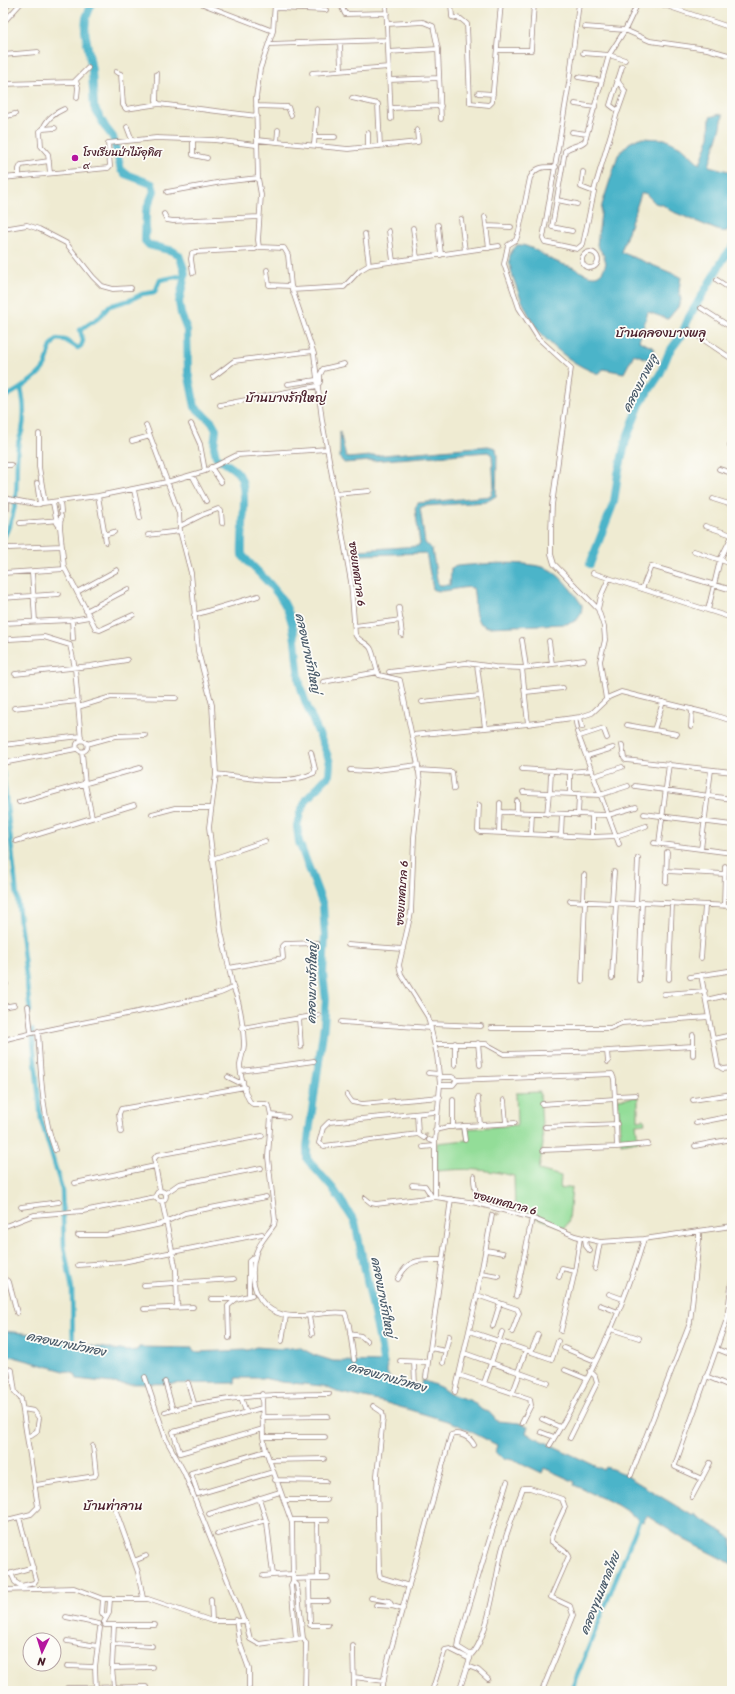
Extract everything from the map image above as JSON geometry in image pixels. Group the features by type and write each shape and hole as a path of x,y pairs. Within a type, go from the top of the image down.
{"main road":[{"path":"3,10 9,3"}],"street":[{"path":"3,23 21,3"},
{"path":"200,3 273,31"},
{"path":"340,3 344,14 387,13"},
{"path":"386,3 391,119"},
{"path":"451,3 452,17 461,19 467,24 470,103 492,104 501,3"},
{"path":"497,50 531,50 534,3"},
{"path":"579,3 556,167 543,240 573,249 579,249 584,254"},
{"path":"572,231 552,226 566,151 570,147 582,144 587,134 609,55 625,30 638,5 610,3"},
{"path":"658,3 732,28"},
{"path":"193,273 191,259 192,253 255,249 259,247 261,195 258,178 256,106 260,69 273,31 276,6 326,10"},
{"path":"387,24 429,23 434,30 438,50 441,118"},
{"path":"585,27 625,30 650,40 707,49 732,56"},
{"path":"269,44 388,40"},
{"path":"340,42 341,70"},
{"path":"388,52 438,50"},
{"path":"3,56 38,52"},
{"path":"583,53 609,55 625,60"},
{"path":"312,73 389,67"},
{"path":"618,111 610,105 622,67"},
{"path":"3,84 76,81 88,68"},
{"path":"116,72 121,74 124,107 130,109 159,104 256,116"},
{"path":"157,74 156,101 159,104"},
{"path":"578,77 602,81"},
{"path":"389,80 439,78"},
{"path":"579,249 583,244 594,192 625,91 617,80"},
{"path":"76,81 78,87 78,98"},
{"path":"478,93 493,94"},
{"path":"352,98 378,104 380,146"},
{"path":"575,104 595,107"},
{"path":"256,106 288,107 291,115"},
{"path":"391,108 441,106"},
{"path":"50,173 48,154 41,146 40,134 46,123 55,114 64,109"},
{"path":"314,145 317,109"},
{"path":"3,117 15,114"},
{"path":"127,127 132,140"},
{"path":"43,129 55,128"},
{"path":"277,142 278,130"},
{"path":"3,178 108,168 110,166 107,144 132,140 156,138 277,142 348,149 418,142 417,130"},
{"path":"572,132 587,134"},
{"path":"368,133 368,147"},
{"path":"315,137 335,137"},
{"path":"193,139 193,155 207,158"},
{"path":"19,176 19,169 21,165 49,161"},
{"path":"556,167 539,168 534,171 530,178 520,231 516,240 508,245 504,264 519,308 538,338 571,368 552,505 551,554 554,564 598,609 604,627 604,640 600,661 606,699"},
{"path":"583,172 581,188 594,192"},
{"path":"168,192 222,182 258,178"},
{"path":"557,200 577,204"},
{"path":"164,214 167,220 173,221 259,217"},
{"path":"484,217 488,248"},
{"path":"461,219 465,251"},
{"path":"3,229 27,225 39,229 66,243 102,286 113,289 131,288"},
{"path":"438,225 441,255"},
{"path":"486,226 511,226"},
{"path":"413,228 417,258"},
{"path":"390,231 393,261"},
{"path":"365,234 369,265"},
{"path":"267,270 269,285 291,288 344,287 359,271 369,265 499,246"},
{"name":"ซอยเทศบาล 6","path":"259,247 278,247 284,248 286,251 291,288 314,351 316,380 327,449 351,582 357,639 368,645 371,649 378,672 381,676 396,677 400,680 418,767 420,782 414,837 411,913 399,965 401,974 424,1011 430,1026 435,1044 440,1075 440,1097 435,1130 433,1197 476,1203 501,1209 532,1218 580,1238 600,1242 644,1239 732,1226"},
{"path":"590,252 596,255 598,260 595,266 589,268 583,265 581,258 584,254 590,252"},
{"path":"716,280 732,290"},
{"path":"701,308 732,328"},
{"path":"688,330 732,359"},
{"path":"213,377 234,361 314,351"},
{"path":"220,405 317,386 320,382 320,375 323,369 344,364"},
{"path":"288,384 316,380"},
{"path":"191,424 200,444 204,471"},
{"path":"146,425 176,504 180,528 190,562 198,651 212,705 216,774 209,827 221,931 233,986 239,1004 244,1051 240,1064 241,1071 250,1103 266,1104 269,1106 271,1115 268,1157 275,1220 274,1225 261,1243 255,1256 250,1261 252,1294 270,1310 286,1316 310,1316 345,1313 347,1317 354,1360"},
{"path":"39,434 39,467 42,504"},
{"path":"132,441 150,436"},
{"path":"7,499 24,503 42,504 98,496 134,490 192,475 204,471 237,455 327,449"},
{"path":"3,465 11,465"},
{"path":"211,467 221,482"},
{"path":"720,469 732,473"},
{"path":"192,475 206,501"},
{"path":"37,483 42,504"},
{"path":"3,486 7,499 6,509 3,513"},
{"path":"134,490 140,518"},
{"path":"335,494 369,491"},
{"path":"98,496 106,542"},
{"path":"713,499 732,505"},
{"path":"60,501 60,527 65,569 96,629 100,630 133,614"},
{"path":"53,503 56,520 60,527"},
{"path":"148,535 180,528 202,515 218,509 220,511 222,523"},
{"path":"20,523 56,520 61,516"},
{"path":"705,526 732,535 720,560 708,610"},
{"path":"104,535 114,532"},
{"path":"3,553 7,548 62,546"},
{"path":"694,551 732,564"},
{"path":"642,589 651,566 732,590"},
{"path":"3,573 65,569"},
{"path":"77,592 117,570"},
{"path":"32,572 35,621"},
{"path":"593,573 732,618"},
{"path":"598,609 601,596 609,578"},
{"path":"86,611 128,589"},
{"path":"3,598 58,594"},
{"path":"194,614 258,596"},
{"path":"399,608 402,635"},
{"path":"3,623 72,620 89,617"},
{"path":"72,620 73,639"},
{"path":"355,626 401,620"},
{"path":"10,639 44,637 70,645 75,668 81,738 87,744"},
{"path":"522,640 528,724"},
{"path":"549,641 552,664"},
{"path":"15,674 75,668 127,660"},
{"path":"389,672 466,663 477,665 524,667 584,660"},
{"path":"477,665 485,728"},
{"path":"323,682 378,672"},
{"path":"526,692 563,688"},
{"path":"412,735 528,724 580,717 592,713 606,699 615,693 621,692 692,709 732,721"},
{"path":"422,702 480,696"},
{"path":"78,707 112,697 176,698"},
{"path":"14,708 78,701"},
{"path":"654,730 663,702"},
{"path":"691,727 692,709"},
{"path":"580,717 580,733"},
{"path":"575,718 600,795 619,844"},
{"path":"627,725 677,734"},
{"path":"580,733 601,729 604,730 607,738"},
{"path":"87,744 116,736 146,735"},
{"path":"3,745 81,738"},
{"path":"76,749 76,743 81,738"},
{"path":"82,752 86,749 87,744"},
{"path":"622,745 624,758 626,760 732,772"},
{"path":"587,756 613,748"},
{"path":"3,763 76,749 82,752"},
{"path":"82,752 85,784 92,817"},
{"path":"216,774 281,780 297,779 314,773 315,769 311,752"},
{"path":"659,843 669,764"},
{"path":"350,770 368,771 418,767 452,772 454,789"},
{"path":"594,776 622,767"},
{"path":"19,802 140,768"},
{"path":"522,769 570,772 592,770"},
{"path":"701,849 711,770"},
{"path":"547,814 551,771"},
{"path":"570,772 570,794"},
{"path":"523,792 600,795 628,786"},
{"path":"635,786 732,799"},
{"path":"578,794 578,815"},
{"path":"517,801 518,812"},
{"path":"499,832 500,803"},
{"path":"16,841 134,805"},
{"path":"479,805 479,831 592,837 616,836 646,826"},
{"path":"500,812 608,815 636,807"},
{"path":"152,814 175,808 211,808"},
{"path":"531,834 532,813"},
{"path":"561,836 562,814"},
{"path":"644,814 732,825"},
{"path":"592,815 592,837"},
{"path":"212,859 265,841"},
{"path":"654,843 732,853"},
{"path":"666,882 667,852"},
{"path":"636,904 638,858"},
{"path":"724,906 725,866"},
{"path":"666,871 725,874"},
{"path":"612,978 614,872"},
{"path":"582,981 584,875"},
{"path":"570,901 636,904 642,902 732,906"},
{"path":"639,980 642,902"},
{"path":"669,979 672,903"},
{"path":"701,958 705,906"},
{"path":"732,940 732,946"},
{"path":"229,968 283,958 282,946 284,944 317,943"},
{"path":"348,945 403,949"},
{"path":"690,977 728,971"},
{"path":"701,975 718,1066 723,1069 732,1068"},
{"path":"3,1040 38,1031 220,993 233,986"},
{"path":"664,994 705,991"},
{"path":"706,1000 732,994"},
{"path":"3,1007 14,1005"},
{"path":"28,1006 31,1033"},
{"path":"242,1028 318,1015"},
{"path":"490,1028 610,1028 622,1023 709,1017"},
{"path":"299,1018 301,1047"},
{"path":"341,1022 430,1026 480,1026"},
{"path":"38,1031 42,1092 50,1136 55,1150"},
{"path":"693,1035 693,1055"},
{"path":"713,1039 732,1035"},
{"path":"455,1043 455,1065"},
{"path":"478,1043 480,1065"},
{"path":"435,1044 486,1044 501,1054 607,1051 693,1046"},
{"path":"607,1051 608,1062"},
{"path":"241,1071 314,1061"},
{"path":"428,1073 452,1077 457,1080 612,1074 614,1079 617,1147"},
{"path":"228,1077 238,1082 244,1081"},
{"path":"440,1086 453,1085 457,1080"},
{"path":"121,1132 119,1114 120,1109 245,1087"},
{"path":"693,1100 732,1094"},
{"path":"347,1095 352,1102 362,1104 440,1097"},
{"path":"542,1104 636,1095"},
{"path":"478,1098 480,1125"},
{"path":"453,1100 454,1127"},
{"path":"504,1100 506,1123"},
{"path":"417,1114 422,1135 324,1146 319,1143 323,1128 329,1122 434,1112"},
{"path":"271,1115 288,1117"},
{"path":"696,1123 732,1116"},
{"path":"435,1130 463,1126 515,1123"},
{"path":"545,1127 616,1124"},
{"path":"463,1126 464,1140"},
{"path":"160,1191 154,1159 157,1155 262,1136"},
{"path":"429,1138 435,1142"},
{"path":"695,1146 732,1139"},
{"path":"423,1147 435,1142"},
{"path":"543,1150 617,1147 648,1144"},
{"path":"75,1183 155,1166"},
{"path":"166,1193 179,1184 261,1168"},
{"path":"474,1176 473,1183 477,1195 476,1203"},
{"path":"365,1198 371,1203 376,1204 433,1197 425,1186 412,1185"},
{"path":"160,1191 166,1193"},
{"path":"156,1197 157,1193 160,1191"},
{"path":"162,1201 167,1197 166,1193"},
{"path":"156,1197 158,1200 162,1201 174,1252 177,1308"},
{"path":"3,1227 34,1215 95,1209 156,1197"},
{"path":"78,1234 105,1235 167,1222 185,1213 266,1197"},
{"path":"426,1377 451,1200"},
{"path":"21,1207 59,1202"},
{"path":"32,1205 34,1215"},
{"path":"455,1392 494,1215 492,1207"},
{"path":"494,1215 501,1209"},
{"path":"516,1296 532,1218"},
{"path":"631,1475 690,1323 700,1240 699,1231"},
{"path":"78,1265 123,1262 262,1234"},
{"path":"561,1331 575,1271 580,1238"},
{"path":"585,1239 586,1246 590,1251"},
{"path":"550,1445 587,1379 611,1329 623,1300 644,1239"},
{"path":"595,1269 600,1242"},
{"path":"486,1250 503,1253"},
{"path":"252,1294 255,1256"},
{"path":"398,1279 409,1264 417,1260 443,1260"},
{"path":"559,1277 562,1268 575,1271"},
{"path":"482,1273 498,1276"},
{"path":"3,1278 9,1282 17,1313"},
{"path":"702,1479 674,1466 727,1319 732,1278"},
{"path":"144,1285 234,1279"},
{"path":"211,1299 236,1299 252,1294"},
{"path":"610,1294 623,1300"},
{"path":"477,1295 518,1311 512,1332"},
{"path":"229,1338 227,1309 228,1306 236,1299"},
{"path":"492,1326 500,1303"},
{"path":"600,1305 618,1312"},
{"path":"144,1309 193,1307"},
{"path":"282,1341 286,1316"},
{"path":"310,1316 312,1334"},
{"path":"727,1319 732,1321"},
{"path":"611,1329 639,1338"},
{"path":"469,1331 552,1358 558,1341"},
{"path":"484,1383 502,1332"},
{"path":"350,1334 361,1336 367,1341"},
{"path":"531,1352 538,1335"},
{"path":"443,1363 449,1336"},
{"path":"430,1348 446,1351"},
{"path":"564,1348 595,1361"},
{"path":"717,1349 732,1355"},
{"path":"513,1392 526,1350"},
{"path":"464,1353 548,1383"},
{"path":"400,1361 428,1362"},
{"path":"414,1362 415,1384"},
{"path":"3,1368 12,1370 15,1392 21,1399 36,1485 38,1507 36,1511 3,1521"},
{"path":"565,1370 587,1379"},
{"path":"570,1438 596,1383 595,1376 590,1371"},
{"path":"459,1375 530,1399 531,1401 522,1423"},
{"path":"706,1376 732,1387"},
{"path":"145,1377 166,1439 184,1472 246,1622 250,1639 254,1643 259,1644 303,1638"},
{"path":"164,1382 173,1410"},
{"path":"188,1383 194,1403"},
{"path":"164,1412 194,1403 262,1394 329,1394"},
{"path":"262,1394 263,1437 266,1451 275,1480 291,1520 292,1585 296,1621 296,1638"},
{"path":"241,1397 246,1412"},
{"path":"373,1406 382,1412 383,1418 377,1475 380,1577 409,1586"},
{"path":"262,1408 173,1432 180,1453 263,1429"},
{"path":"23,1409 34,1411 39,1418 37,1431 28,1437"},
{"path":"262,1417 328,1416"},
{"path":"542,1419 560,1427"},
{"path":"541,1432 554,1438"},
{"path":"382,1691 409,1586 451,1435 464,1436 471,1440 474,1445"},
{"path":"263,1437 325,1437"},
{"path":"36,1485 95,1476 93,1446"},
{"path":"266,1451 191,1473 198,1494 273,1472"},
{"path":"269,1460 324,1459"},
{"path":"692,1497 710,1463"},
{"path":"275,1480 326,1481"},
{"path":"471,1657 461,1650 458,1644 507,1482"},
{"path":"459,1691 471,1657 478,1648 510,1523 523,1488 530,1488 562,1499 565,1507 552,1535 551,1541 567,1553 568,1556 551,1597 570,1606 573,1615 542,1691"},
{"path":"209,1514 280,1492"},
{"path":"259,1498 266,1520 273,1575"},
{"path":"284,1500 328,1500"},
{"path":"95,1506 108,1502 113,1503 134,1561 143,1598"},
{"path":"11,1573 18,1585 34,1583 36,1580 19,1517"},
{"path":"217,1534 266,1520"},
{"path":"291,1520 327,1520"},
{"path":"317,1520 318,1578"},
{"path":"134,1561 146,1556"},
{"path":"33,1567 11,1573 3,1577 5,1590 74,1588 103,1599 143,1598 212,1621 244,1620"},
{"path":"263,1576 293,1574"},
{"path":"293,1580 328,1578"},
{"path":"309,1579 310,1625 328,1625"},
{"path":"293,1580 297,1585 303,1638 306,1643 305,1691"},
{"path":"371,1598 389,1601 392,1606"},
{"path":"103,1599 102,1613 105,1617"},
{"path":"104,1623 105,1617 109,1613 110,1599"},
{"path":"211,1599 212,1621"},
{"path":"310,1601 328,1601"},
{"path":"376,1605 392,1606 403,1609"},
{"path":"66,1617 99,1626 104,1623 114,1625 155,1625"},
{"path":"236,1620 239,1641 249,1669 249,1687"},
{"path":"296,1621 301,1620"},
{"path":"114,1625 112,1668 114,1688"},
{"path":"96,1689 95,1667 99,1626"},
{"path":"67,1640 97,1646"},
{"path":"113,1644 152,1646"},
{"path":"353,1646 354,1691"},
{"path":"432,1691 444,1650 450,1649 471,1657"},
{"path":"67,1666 95,1667"},
{"path":"468,1666 478,1670 488,1679"},
{"path":"112,1668 152,1667"},
{"path":"354,1677 384,1681"},
{"path":"68,1688 96,1689 146,1687"}],"green space":[{"path":"540,1092 543,1144 539,1170 561,1176 560,1189 572,1187 569,1220 565,1228 515,1210 514,1176 476,1170 437,1171 437,1143 467,1140 465,1129 517,1125 516,1093"},
{"path":"638,1097 638,1120 644,1119 645,1123 636,1124 638,1141 621,1144 618,1099"}],"water":[{"path":"720,114 723,115 721,127 709,166 732,172 732,225 727,231 722,232 671,211 663,205 655,203 645,193 641,194 621,252 681,277 679,290 681,300 678,307 668,319 648,312 639,341 654,348 650,360 634,354 624,373 603,369 599,374 575,363 547,340 536,328 525,308 515,283 510,262 511,252 517,245 527,246 561,264 572,267 588,275 597,276 603,270 606,263 604,256 597,245 602,205 618,155 629,143 639,138 665,139 683,148 700,164 709,139 710,117"},
{"path":"340,432 346,457 348,458 488,446 496,448 496,496 486,502 424,506 420,508 425,543 432,549 438,585 450,585 451,568 457,566 513,563 546,568 556,574 571,589 582,605 580,616 573,622 566,624 488,627 482,625 476,617 473,588 468,587 446,591 437,591 433,589 426,553 360,555 359,550 418,546 420,544 415,508 418,503 491,496 494,486 492,455 488,452 344,463 340,458"},
{"name":"คลองบางบัวทอง","path":"3,1331 42,1335 70,1343 127,1351 137,1350 139,1347 192,1348 194,1352 248,1350 256,1347 283,1349 299,1347 314,1355 333,1361 387,1362 387,1373 391,1380 420,1388 422,1380 440,1387 450,1394 472,1401 482,1410 489,1412 497,1421 519,1423 528,1426 526,1433 604,1470 606,1467 620,1472 693,1516 694,1514 732,1538 732,1564 685,1540 647,1516 643,1522 617,1505 574,1485 575,1482 544,1468 542,1473 517,1461 503,1458 495,1452 497,1445 454,1423 383,1402 337,1392 323,1386 281,1382 263,1378 236,1378 235,1383 121,1384 77,1379 75,1374 3,1354"}],"waterway":[{"name":"คลองบางรักใหญ่","path":"92,3 86,18 85,31 92,71 94,107 113,137 121,170 125,174 152,184 154,191 146,211 145,241 149,245 173,251 179,255 185,275 179,302 181,314 187,330 188,372 195,407 212,422 216,429 214,447 216,456 236,471 242,479 244,500 242,555 280,596 289,613 294,632 300,684 310,714 330,763 329,775 307,799 300,813 297,826 299,842 323,905 325,936 323,974 326,999 324,1025 307,1147 307,1159 334,1190 355,1222 381,1347 383,1361 381,1372"},
{"name":"คลองบางพลู","path":"590,564 614,502 618,474 626,440 640,404 660,374 669,352 681,336 689,317 724,258 732,248"},
{"path":"3,398 26,384 42,370 47,362 52,345 57,339 65,340 78,348 81,346 83,341 80,330 100,317 109,306 130,300 142,294 155,292 160,280 185,275"},
{"path":"3,539 13,515 15,504 18,444 24,421 21,388"},
{"path":"3,772 30,1011"},
{"name":"คลองบางบัวทอง","path":"32,1030 41,1120 62,1189 64,1246 72,1290 73,1348"},
{"name":"คลองขุนมหาดไทย","path":"571,1691 642,1514"}],"tunnel":[{"path":"424,1134 429,1136"}],"place":[{"name":"โรงเรียนป่าไม้อุทิศ ๙","path":"75,158"}],"district":[{"name":"บ้านคลองบางพลู","path":"661,332"},
{"name":"บ้านบางรักใหญ่","path":"286,397"},
{"name":"บ้านท่าลาน","path":"113,1505"}]}
